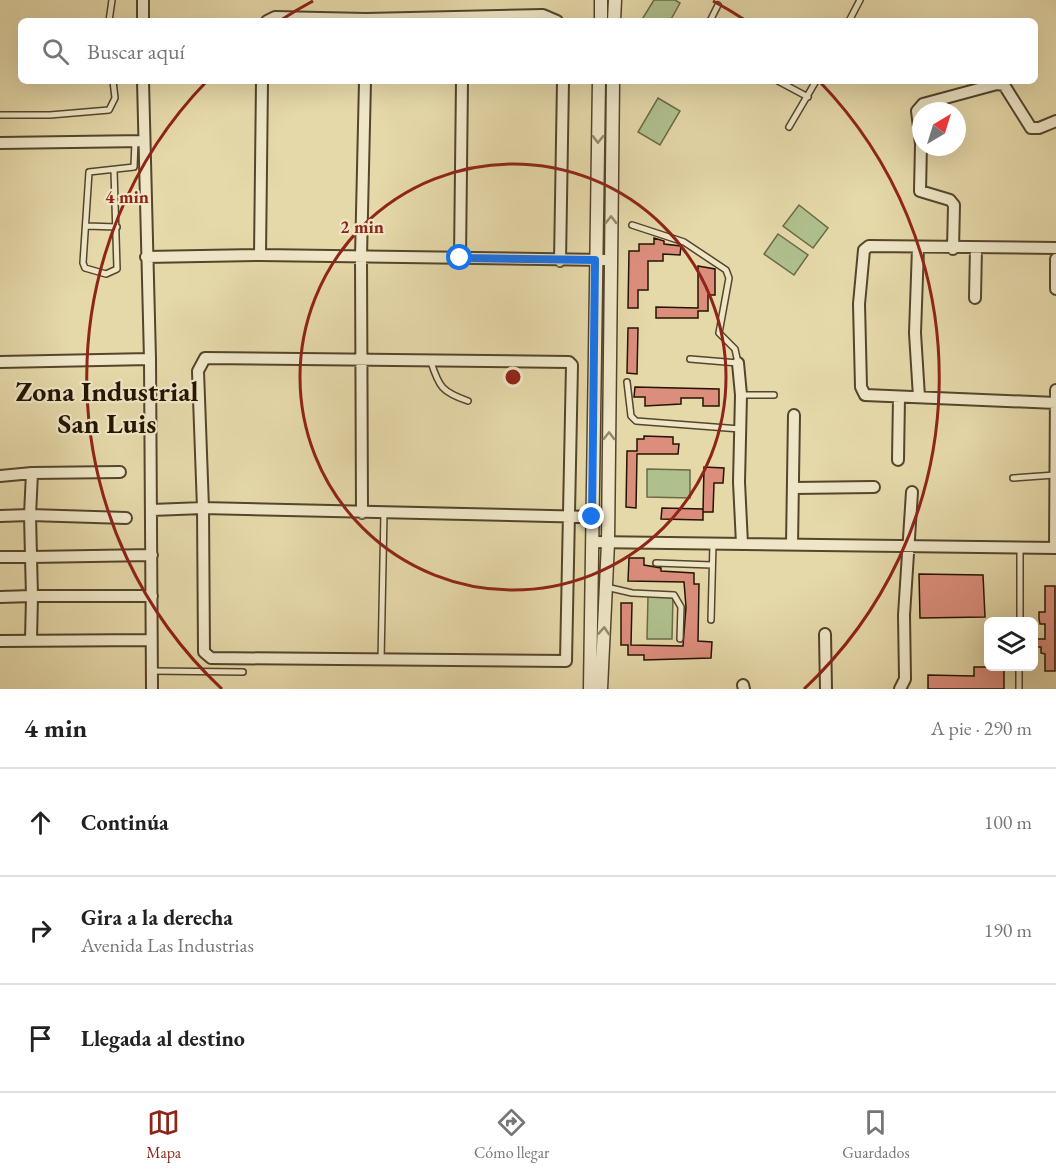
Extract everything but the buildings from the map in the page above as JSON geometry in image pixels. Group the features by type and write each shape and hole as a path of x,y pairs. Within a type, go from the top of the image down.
{"street":[{"path":"143,0 143,18"},
{"path":"601,0 601,18"},
{"path":"614,18 615,0"},
{"path":"483,18 543,15 550,18"},
{"path":"273,18 305,18"},
{"path":"143,84 140,141 150,359 152,689"},
{"path":"260,255 262,84"},
{"path":"362,513 361,257 365,84"},
{"path":"460,258 462,84"},
{"path":"560,261 563,84"},
{"path":"590,689 599,84"},
{"path":"601,689 608,543 613,84"},
{"path":"953,249 954,205 950,200 920,191 921,144 917,123 918,111 923,104 997,84 1004,85 1010,92 1030,128 1039,128 1056,121"},
{"path":"0,143 140,141"},
{"path":"1056,248 953,249 869,246 864,250 859,304 861,387 865,395 1056,403"},
{"path":"918,248 915,333 919,397"},
{"path":"975,298 976,248"},
{"path":"146,257 260,255 611,260"},
{"path":"1056,259 1056,290"},
{"path":"205,358 431,362 569,362 572,365 567,657 564,663 211,658 204,652 203,508 198,371 205,358"},
{"path":"0,362 150,359"},
{"path":"738,363 741,395 739,482 742,544"},
{"path":"592,542 1055,548 1056,390"},
{"path":"898,460 899,397"},
{"path":"792,545 794,415"},
{"path":"0,476 32,473 120,472"},
{"path":"31,640 32,473"},
{"path":"793,488 874,487"},
{"path":"902,688 905,680 904,615 912,492"},
{"path":"152,510 203,508 592,517"},
{"path":"0,516 126,518"},
{"path":"0,557 152,555"},
{"path":"0,597 152,596"},
{"path":"825,634 826,689"},
{"path":"0,641 151,640"}],"lane":[{"path":"109,18 112,0"},
{"path":"851,18 860,0"},
{"path":"712,18 718,5"},
{"path":"0,115 50,115 109,110 115,98 113,84"},
{"path":"784,84 808,97"},
{"path":"789,128 814,84"},
{"path":"114,170 117,269 106,274 85,268 84,239 87,226 89,172 134,167 140,141"},
{"path":"632,225 684,242 726,270 729,278 720,333 735,350 738,363 690,359"},
{"path":"87,226 117,227"},
{"path":"431,362 438,382 447,393 468,400"},
{"path":"627,382 631,416 636,421 740,429"},
{"path":"741,395 774,395"},
{"path":"1013,478 1055,476"},
{"path":"381,660 384,513"},
{"path":"711,620 713,544"},
{"path":"1020,548 1020,617"},
{"path":"656,563 712,565"},
{"path":"606,587 632,594 674,595 681,607 680,639"},
{"path":"152,671 243,672"},
{"path":"1019,671 1019,689"}],"green space":[{"path":"654,0 675,0 680,3 672,18 643,18"},
{"path":"658,98 680,111 660,145 638,132"},
{"path":"799,205 828,228 813,248 783,226"},
{"path":"778,234 808,255 794,275 764,254"},
{"path":"647,469 690,470 690,498 647,497"},
{"path":"648,596 673,596 672,639 647,639"}],"district":[{"name":"Zona Industrial San Luis","path":"107,407"}],"route":[{"path":"460,258 595,260 592,517"}]}
